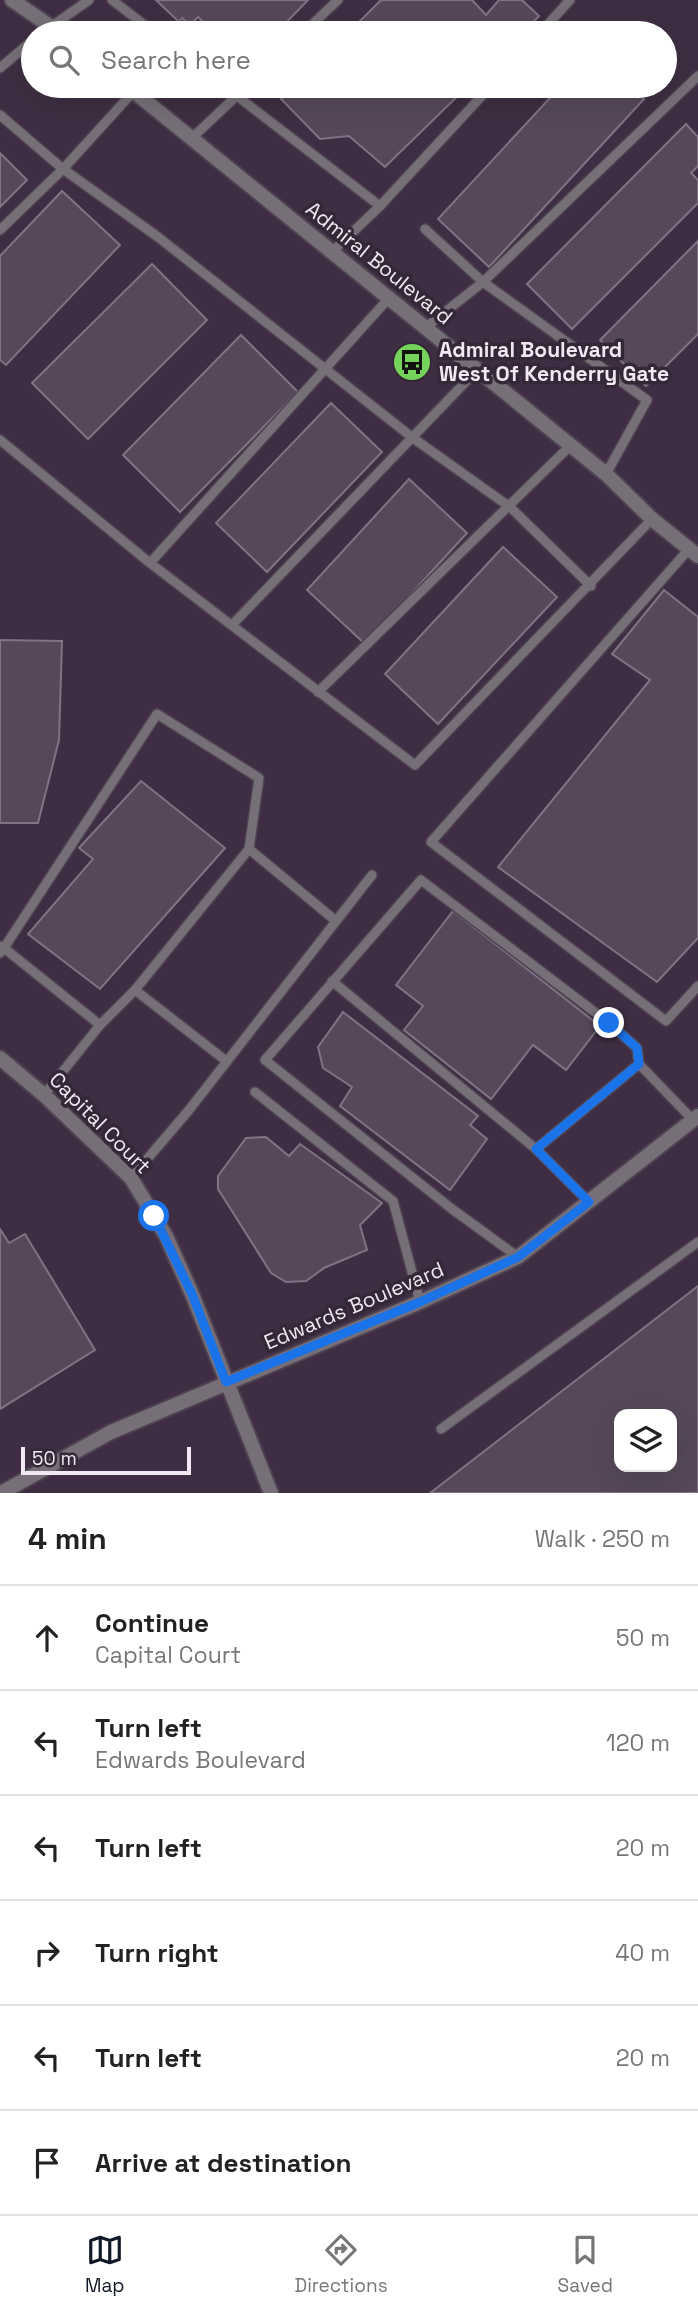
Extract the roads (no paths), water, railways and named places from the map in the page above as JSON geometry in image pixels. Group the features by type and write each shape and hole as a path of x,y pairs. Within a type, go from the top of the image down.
{"street":[{"path":"12,0 38,21"},
{"name":"Admiral Boulevard","path":"142,98 606,474 652,519 694,552"},
{"name":"Capital Court","path":"0,1058 44,1095 131,1178 166,1236 271,1493"},
{"name":"Edwards Boulevard","path":"1,1493 111,1432 420,1302 518,1257 696,1118"}],"lane":[{"path":"63,21 89,0"},
{"path":"112,0 139,21"},
{"path":"316,21 338,0"},
{"path":"551,21 570,0"},
{"path":"0,68 21,50"},
{"path":"677,96 698,76"},
{"path":"0,230 64,169 123,98"},
{"path":"192,138 234,98"},
{"path":"241,98 380,206"},
{"path":"332,252 380,206 480,98"},
{"path":"425,328 482,282 675,98"},
{"path":"0,115 64,169 158,237 412,438 510,507 591,586"},
{"path":"425,229 482,282 647,400 606,474"},
{"path":"149,563 389,298"},
{"path":"232,625 477,370"},
{"path":"0,440 149,563 415,765 591,586 652,519"},
{"path":"318,692 570,446"},
{"path":"694,552 431,842 666,1021 698,986"},
{"path":"44,1095 100,1025 135,990 249,849 259,778 157,714 1,949 100,1025"},
{"path":"249,849 336,921"},
{"path":"131,1178 189,1110 225,1060 372,875"},
{"path":"518,1257 452,1209 265,1060 421,880 609,1023 637,1048 639,1064 696,1118"},
{"path":"332,981 536,1149 589,1202"},
{"path":"135,990 225,1060"},
{"path":"536,1149 639,1064"},
{"path":"255,1092 393,1201 420,1302"},
{"path":"441,1429 698,1242"}],"place":[{"name":"Admiral Boulevard West Of Kenderry Gate","path":"412,362"}]}
